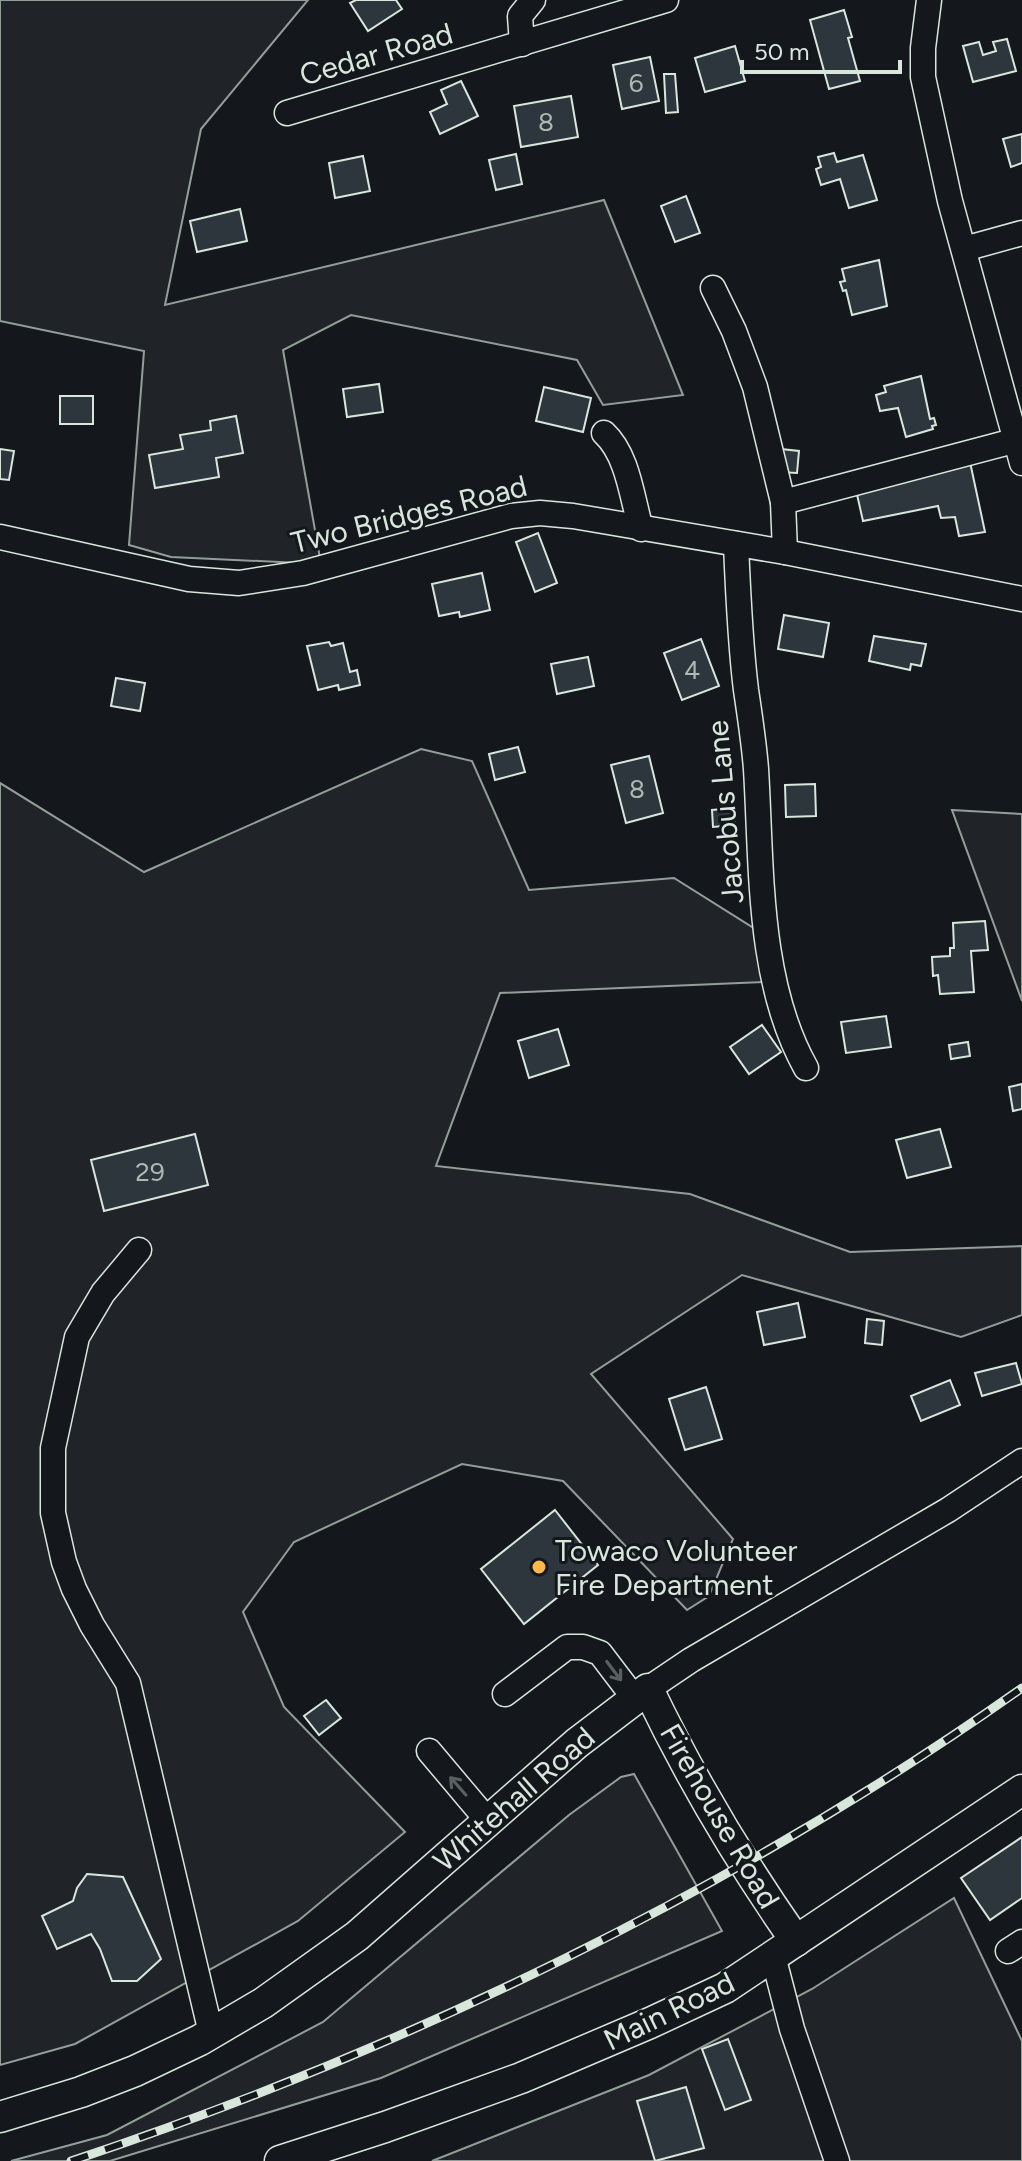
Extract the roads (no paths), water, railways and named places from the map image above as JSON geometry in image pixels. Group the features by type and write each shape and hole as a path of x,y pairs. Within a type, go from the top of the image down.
{"main road":[{"name":"Whitehall Road","path":"0,2117 81,2092 135,2071 263,2003 357,1936 577,1743 642,1694"},
{"name":"Firehouse Road","path":"642,1694 754,1881 785,1948"},
{"name":"Main Road","path":"280,2161 521,2078 725,1988 1022,1790"}],"street":[{"path":"522,44 520,16 533,0"},
{"name":"Cedar Road","path":"287,113 666,0"},
{"path":"783,502 1019,452 950,201 923,77 929,0"},
{"path":"964,249 1022,233"},
{"path":"713,288 734,331 755,387 783,502 785,552"},
{"path":"604,433 613,441 620,455 641,529"},
{"name":"Two Bridges Road","path":"0,537 189,579 239,583 303,573 511,516 540,513 785,552 1022,599"},
{"name":"Jacobus Lane","path":"736,544 738,605 754,744 766,920 779,1005 806,1068"},
{"path":"139,1250 103,1293 77,1337 53,1448 53,1513 64,1562 74,1589 128,1683 211,2033"},
{"name":"Whitehall Road","path":"642,1694 716,1645 948,1510 1022,1461"},
{"path":"505,1694 567,1647 583,1647 600,1653 642,1694"},
{"path":"429,1751 488,1821"},
{"path":"785,1948 792,2029 837,2161"}],"railway":[{"path":"71,2161 319,2069 564,1959 799,1832 913,1762 1022,1688"}],"place":[{"name":"Towaco Volunteer Fire Department","path":"539,1567"}]}
